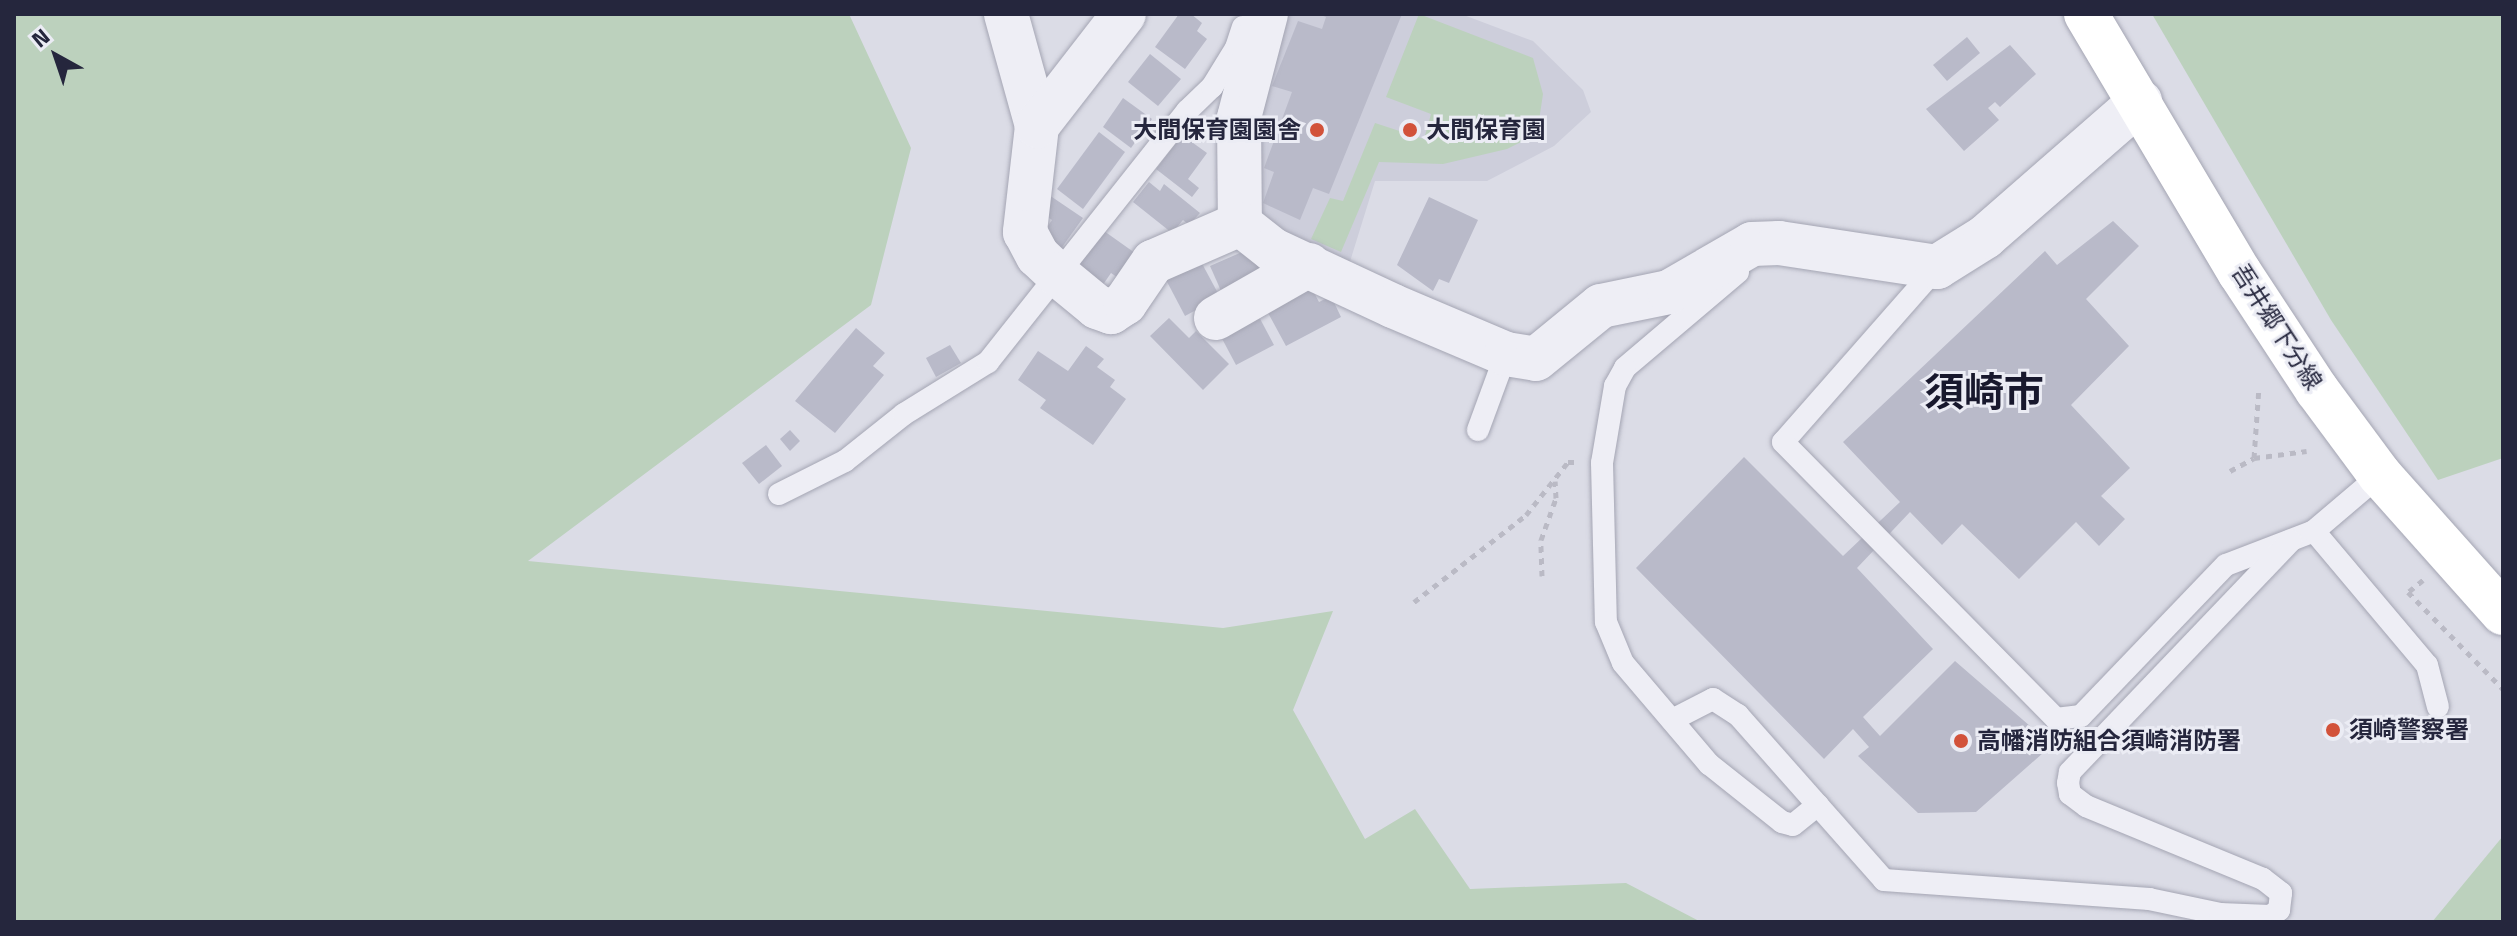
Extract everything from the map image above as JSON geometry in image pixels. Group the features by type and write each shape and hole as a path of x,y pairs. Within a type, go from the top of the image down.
{"main road":[{"name":"吾井郷下分線","path":"2086,14 2275,327 2380,475 2500,606"}],"street":[{"path":"1006,14 1037,126 1025,232 1038,256 1057,274 1097,307 1111,312 1125,303 1153,262 1240,224"},
{"path":"1037,126 1124,14"},
{"path":"1266,14 1239,118 1240,224 1257,240 1309,265 1506,354 1536,359 1601,306 1669,292 1752,244 1779,243 1937,267 1985,237 2140,102"},
{"path":"1216,318 1309,265"}],"lane":[{"path":"779,494 845,461 904,414 988,362 1212,87 1236,48 1246,14"},
{"path":"1779,243 1625,368 1615,386 1602,463 1606,622 1623,663 1709,764 1782,822 1793,825 1818,805"},
{"path":"1937,267 1783,442 2056,719 2081,716 2091,707 2226,565 2314,531 2380,475"},
{"path":"1478,430 1506,354"},
{"path":"2314,531 2427,665 2438,707"},
{"path":"1672,720 1713,699 1738,715 1884,880 2149,899 2220,914 2270,916 2279,910 2281,893 2263,879 2086,806 2070,794 2068,783 2070,772 2291,541"}],"path":[{"path":"2254,458 2259,387"},
{"path":"2230,471 2254,458 2307,451"},
{"path":"1414,602 1526,515 1568,462 1602,463"},
{"path":"1542,576 1541,540 1556,498 1555,480"},
{"path":"2427,575 2408,592 2503,689"}],"shaded area":[{"name":"大間保育園","path":"1289,14 1461,14 1533,41 1583,90 1591,112 1554,146 1487,181 1375,181 1348,268 1255,221 1250,115"}],"green space":[{"path":"14,14 849,14 911,148 871,305 528,561 1223,628 1333,611 1293,710 1365,839 1415,809 1470,889 1626,883 1701,922 14,922"},
{"path":"1419,14 1533,58 1543,94 1537,134 1507,149 1443,164 1379,162 1341,252 1311,239 1330,198 1343,201 1375,123 1424,139 1431,114 1386,97"},
{"path":"2152,14 2503,14 2503,458 2438,480 2331,320"},
{"path":"2503,836 2503,922 2432,922"}],"building":[{"path":"1179,14 1191,14 1202,23 1197,31 1207,39 1185,69 1155,47"},
{"name":"大間保育園園舎","path":"1318,14 1402,14 1329,194 1313,188 1300,220 1263,203 1274,172 1264,168 1292,92 1272,86 1298,21 1322,29 1326,17"},
{"path":"1967,37 1980,53 1947,81 1933,65"},
{"path":"2010,45 2036,74 2000,107 1995,102 1988,108 1999,120 1964,151 1926,109"},
{"path":"1150,54 1181,79 1158,106 1128,82"},
{"path":"1123,98 1152,119 1131,148 1103,127"},
{"path":"1099,132 1125,152 1083,209 1057,189"},
{"path":"1182,135 1207,153 1188,179 1199,188 1192,197 1156,169"},
{"path":"1149,182 1160,191 1164,184 1200,213 1189,225 1183,220 1172,233 1133,202"},
{"path":"1049,195 1083,218 1060,250 1041,236 1052,220 1038,211"},
{"path":"1429,197 1478,220 1449,283 1439,279 1433,291 1397,265"},
{"path":"2113,221 2139,246 2086,299 2129,346 2071,405 2130,468 2101,496 2125,519 2099,546 2076,522 2019,579 1962,524 1942,545 1910,512 1857,568 1933,649 1863,717 1880,736 1955,661 2052,745 1976,812 1918,813 1858,756 1869,747 1853,729 1824,759 1636,568 1744,457 1843,556 1900,502 1843,442 2045,251 2057,265"},
{"path":"1104,231 1135,253 1117,277 1111,273 1100,289 1075,271"},
{"path":"1242,252 1271,271 1222,293 1210,266"},
{"path":"1199,258 1220,297 1185,316 1164,276"},
{"path":"1311,287 1319,302 1331,296 1341,317 1286,346 1267,311"},
{"path":"1257,313 1274,345 1236,365 1219,333"},
{"path":"1169,318 1189,338 1196,331 1229,364 1203,390 1150,336"},
{"path":"856,328 885,353 873,366 884,375 835,433 795,401"},
{"path":"950,345 961,363 936,377 926,358"},
{"path":"1086,346 1104,359 1097,367 1115,380 1110,387 1126,399 1093,445 1040,408 1046,400 1018,380 1038,351 1068,371"},
{"path":"790,430 800,441 790,451 780,439"},
{"path":"766,445 782,466 759,484 742,463"}],"place":[{"name":"大間保育園園舎","path":"1317,130"},
{"name":"大間保育園","path":"1410,130"},
{"name":"須崎警察署","path":"2333,730"},
{"name":"高幡消防組合須崎消防署","path":"1961,741"}],"district":[{"name":"須崎市","path":"1984,392"}]}
